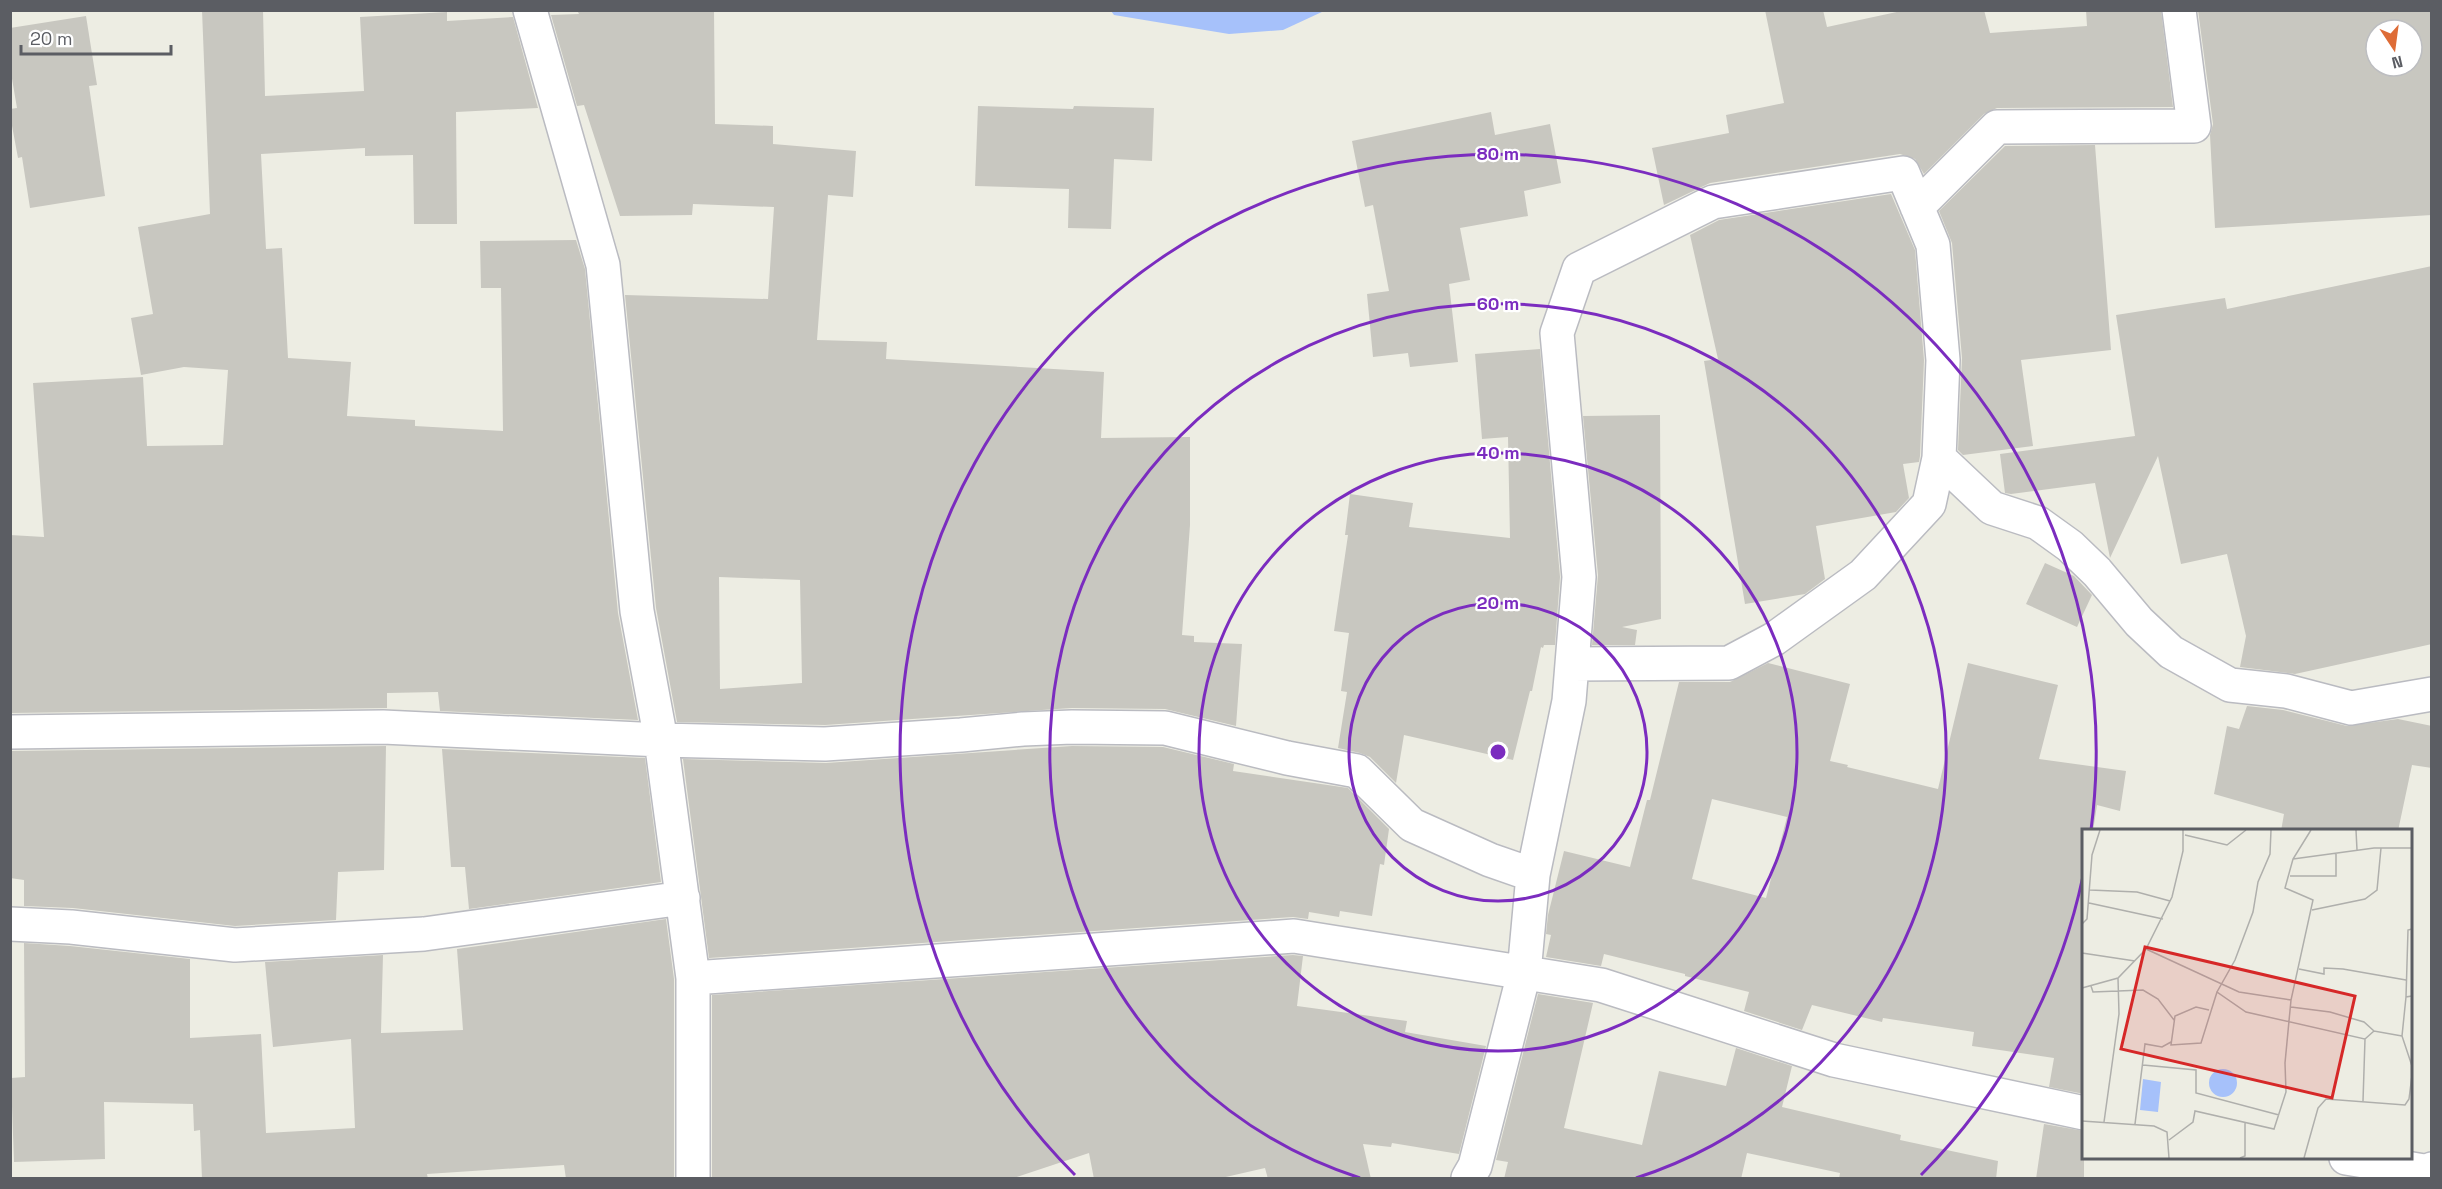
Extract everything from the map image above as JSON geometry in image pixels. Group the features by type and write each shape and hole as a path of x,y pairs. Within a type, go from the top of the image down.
{"street":[{"path":"531,10 603,265 637,611 661,740 693,978 693,1179"},
{"path":"1917,207 1997,127 2194,126 2180,10"},
{"path":"1468,1179 1475,1166 1524,973 1533,875 1569,701 1572,664 1580,577 1557,333 1579,269 1713,202 1903,173 1933,245 1943,360 1939,458 1929,504 1863,575 1774,639 1730,663 1572,664"},
{"path":"1939,458 1992,508 2038,523 2070,546 2097,572 2139,622 2171,652 2230,684 2286,691 2351,708 2432,694"},
{"path":"10,732 382,727 661,740 825,744 1023,729 1165,728 1287,758 1357,771 1412,825 1490,860 1533,875"},
{"path":"10,924 71,927 235,945 424,934 683,898"},
{"path":"693,978 1294,936 1601,985 1834,1060 2082,1113"},
{"path":"2352,1159 2430,1173"}],"water":[{"path":"1111,11 1324,11 1283,30 1229,34 1114,15"}],"building":[{"path":"202,10 263,10 265,96 364,91 360,17 447,12 447,21 513,17 538,108 456,112 457,224 414,224 413,155 365,156 365,148 261,154 266,249 282,248 288,358 351,362 347,416 415,420 415,426 503,431 501,288 481,288 480,241 576,240 585,269 618,613 638,720 440,711 438,692 387,693 387,708 10,713 10,535 44,537 33,383 143,377 147,446 223,445 228,370 184,367 141,375 131,318 153,314 138,227 210,214"},
{"path":"577,10 714,10 715,124 773,126 773,144 856,151 853,197 828,195 817,340 887,342 886,359 1104,372 1101,438 1190,437 1190,525 1182,635 1194,636 1194,642 1242,644 1236,726 1165,709 1072,708 825,725 677,722 656,608 625,295 768,299 774,207 693,204 692,215 620,216 584,105 577,106 551,15 579,14","holes":["719,577 800,580 802,683 720,689"]},
{"path":"1765,10 1823,10 1827,27 1906,10 1984,10 1990,33 2087,26 2086,10 2161,10 2173,107 1997,108 1984,114 1924,174 1915,159 1900,154 1710,183 1664,205 1652,148 1729,133 1726,115 1784,103"},
{"path":"2198,10 2432,10 2432,215 2215,228 2210,135 2213,124"},
{"path":"86,16 97,85 89,86 105,196 30,208 22,157 18,158 10,115 10,109 17,108 10,67 10,28"},
{"path":"978,106 1073,109 1074,106 1154,108 1152,161 1114,159 1111,229 1068,228 1069,189 975,186"},
{"path":"1491,112 1495,135 1550,124 1561,183 1524,191 1528,216 1460,228 1470,280 1449,284 1458,362 1410,367 1408,353 1373,357 1367,294 1389,291 1373,205 1365,207 1352,141"},
{"path":"2095,145 2111,350 2021,360 2033,446 1963,455 1958,450 1962,358 1952,243 1939,211 2005,146"},
{"path":"1891,194 1915,250 1924,360 1919,462 1903,464 1909,498 1896,512 1816,526 1825,579 1805,594 1745,604 1704,361 1718,359 1690,235 1719,220"},
{"path":"2432,266 2432,644 2295,674 2240,667 2246,636 2227,554 2181,564 2158,456 2110,558 2095,483 2005,493 2000,454 2135,436 2116,315 2225,298 2227,309"},
{"path":"1540,349 1560,577 1555,645 1541,647 1532,691 1530,691 1513,760 1404,735 1396,783 1370,757 1338,748 1347,692 1341,691 1349,633 1334,631 1348,535 1345,535 1350,494 1413,503 1409,527 1510,538 1508,437 1482,439 1475,354"},
{"path":"1660,415 1661,619 1622,627 1637,630 1635,645 1592,645 1598,575 1583,416"},
{"path":"2045,563 2074,576 2092,595 2077,627 2026,604"},
{"path":"1768,663 1850,684 1830,761 1938,789 1968,663 2058,685 2039,759 2126,771 2120,811 2097,805 2093,829 2082,829 2082,1094 2049,1087 2054,1058 1972,1046 1974,1032 1883,1018 1882,1022 1812,1005 1802,1030 1744,1011 1749,992 1604,954 1601,966 1546,957 1551,935 1546,934 1548,915 1564,851 1630,867 1647,800 1650,800 1679,682 1730,682","holes":["1712,799 1787,817 1766,898 1692,879"]},
{"path":"2247,706 2283,710 2347,726 2398,719 2432,726 2432,768 2412,765 2398,829 2281,829 2284,814 2214,794 2227,726 2239,729"},
{"path":"386,746 384,870 338,872 336,920 235,926 73,908 24,906 24,880 10,878 10,751"},
{"path":"1072,746 1163,747 1234,764 1233,771 1348,788 1389,829 1384,865 1380,864 1372,916 1340,911 1339,917 1309,912 1308,919 1293,917 709,958 683,759 826,763"},
{"path":"442,749 645,758 661,882 469,909 465,867 451,867"},
{"path":"666,919 674,979 674,1179 566,1179 564,1165 427,1174 428,1179 202,1179 200,1130 194,1131 193,1104 104,1102 105,1159 14,1162 11,1078 25,1077 24,943 190,959 190,1038 261,1034 266,1133 355,1128 351,1039 273,1047 265,962 383,955 381,1033 463,1030 457,949"},
{"path":"1303,956 1297,1006 1407,1021 1405,1032 1486,1046 1459,1154 1392,1143 1391,1147 1363,1144 1371,1179 1268,1179 1265,1168 1217,1179 1094,1179 1089,1153 1011,1179 712,1179 712,995"},
{"path":"1538,994 1593,1003 1564,1128 1642,1145 1659,1071 1726,1086 1736,1048 1792,1066 1782,1107 1901,1135 1900,1140 1998,1161 1996,1179 1839,1179 1840,1173 1747,1153 1741,1179 1504,1179 1508,1162 1496,1160"},
{"path":"2044,1124 2082,1131 2084,1179 2036,1179"}]}
